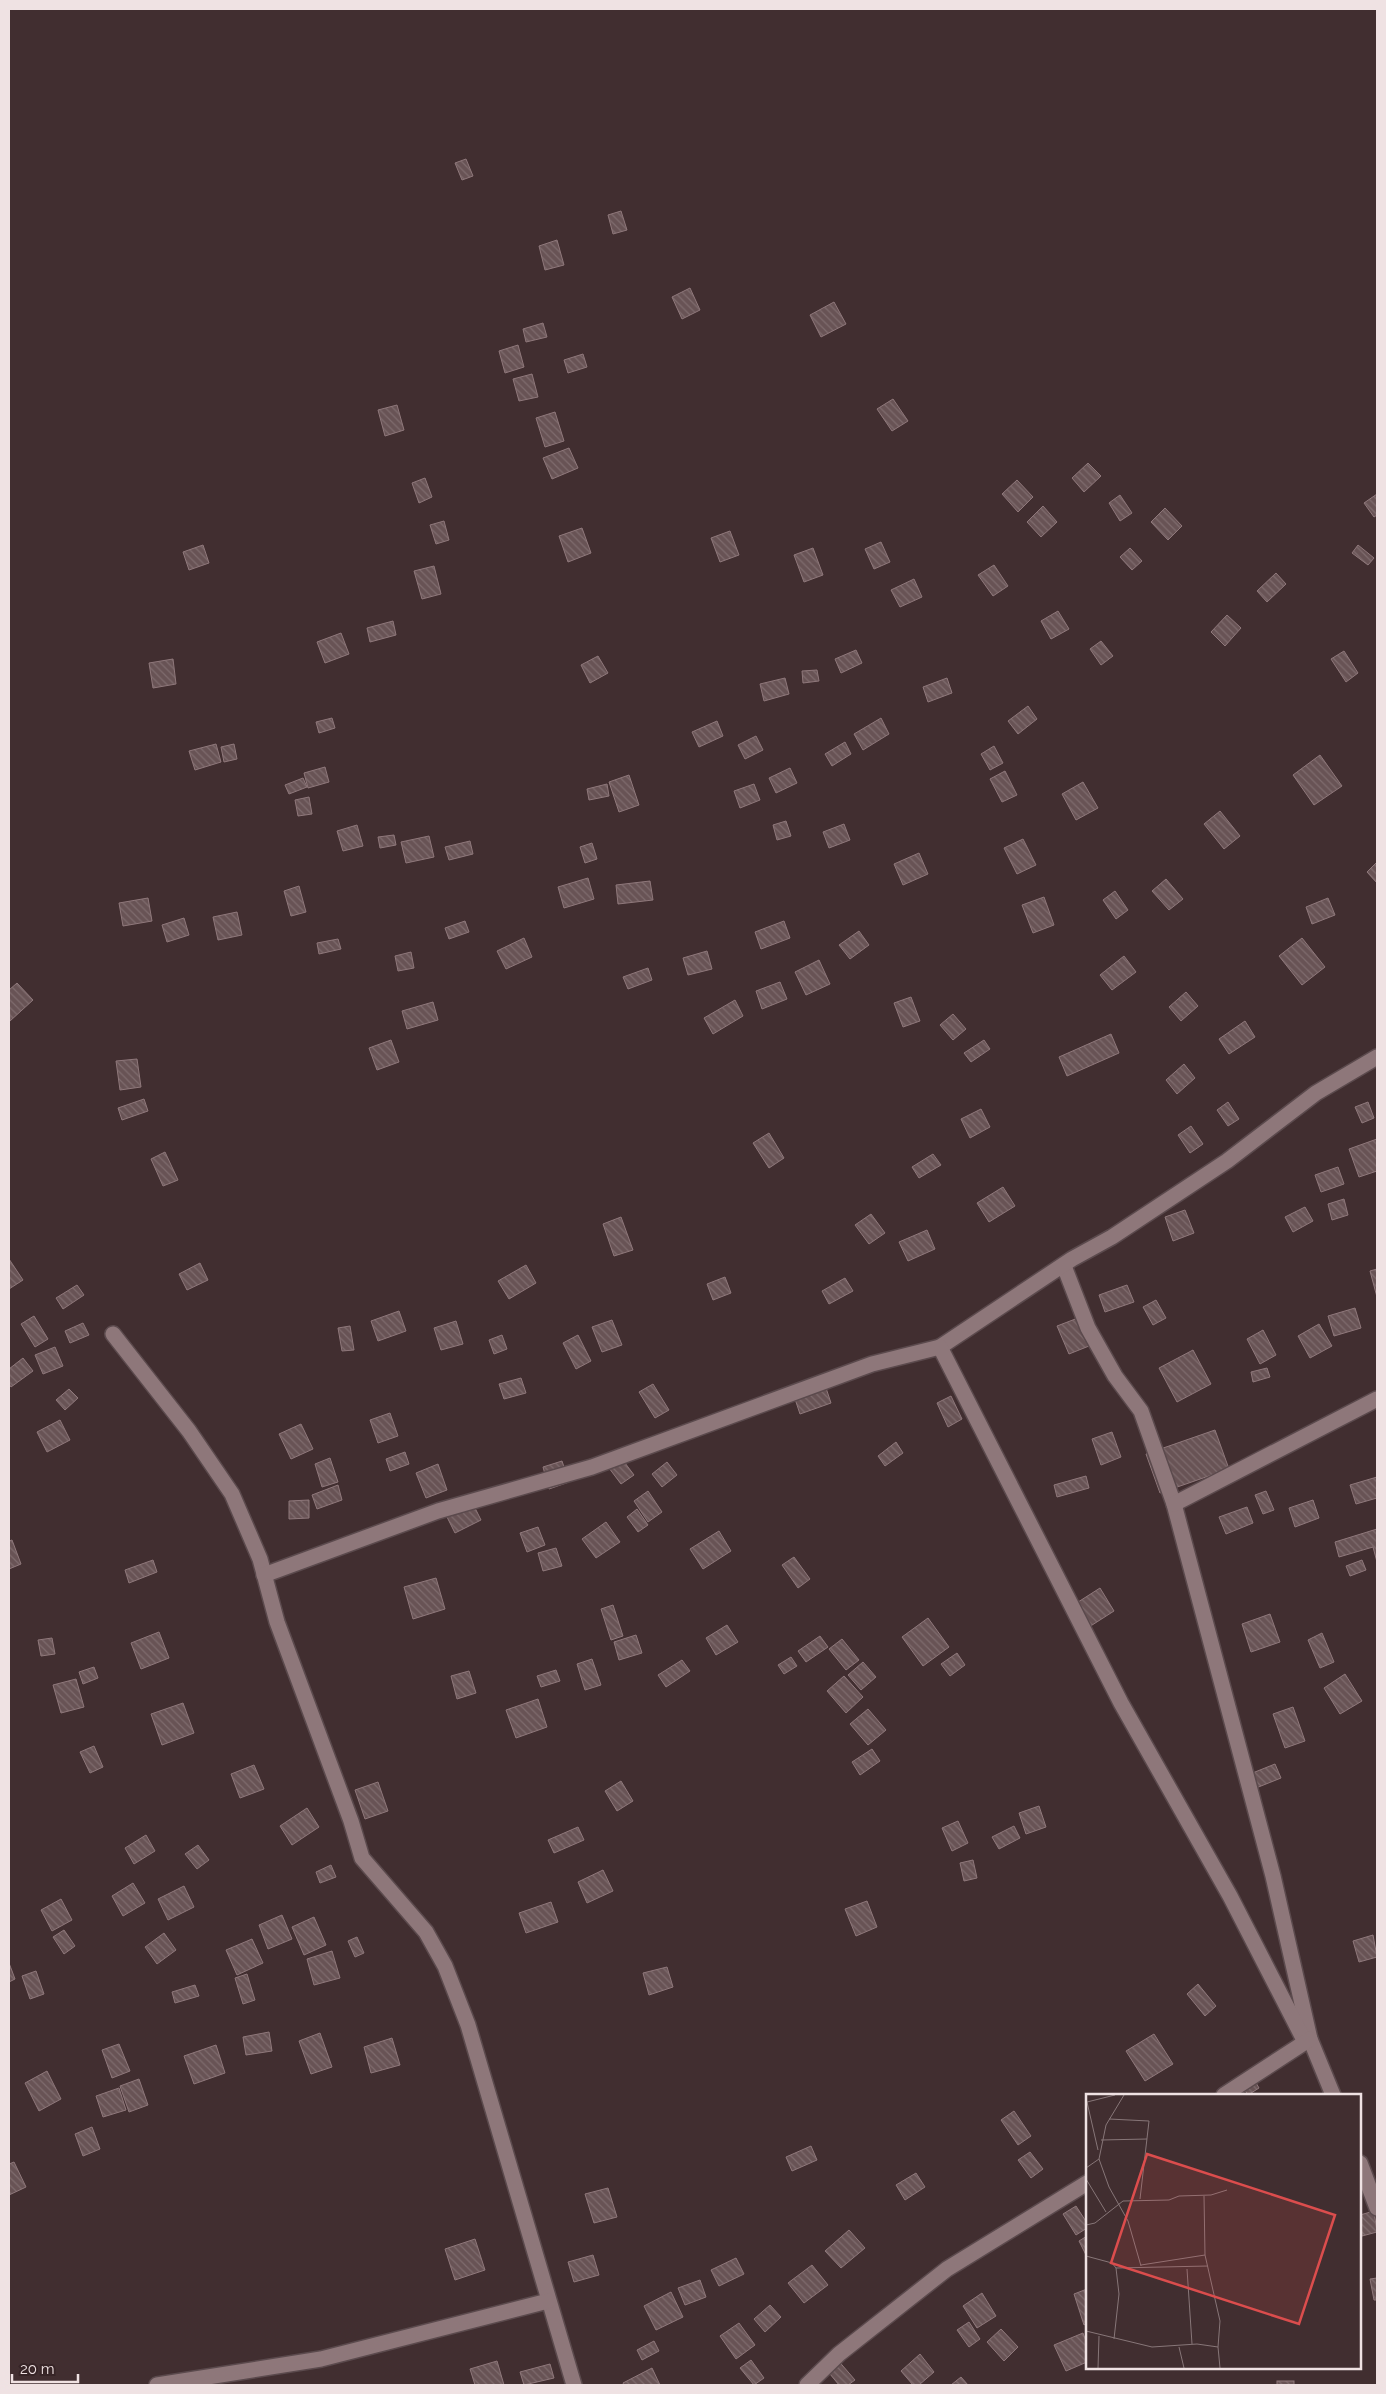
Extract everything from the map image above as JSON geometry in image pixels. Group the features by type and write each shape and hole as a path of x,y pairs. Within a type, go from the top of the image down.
{"street":[{"path":"264,1575 438,1511 592,1467 872,1364 940,1347 1227,1161 1316,1093 1377,1058"},
{"path":"1064,1266 1088,1328 1115,1376 1141,1411 1174,1504 1273,1876 1307,2040"},
{"path":"113,1334 189,1431 232,1494 260,1559 277,1622 351,1821 362,1858 426,1932 445,1966 468,2025 574,2385"},
{"path":"940,1347 1121,1703 1230,1896 1307,2040 1333,2094"},
{"path":"1174,1504 1377,1398"},
{"path":"1226,2094 1307,2040"},
{"path":"1361,2166 1377,2208"},
{"path":"807,2385 839,2354 946,2269 1086,2184"},
{"path":"157,2385 321,2359 548,2301"}],"building":[{"path":"466,159 473,176 462,180 455,163"},
{"path":"621,211 627,230 613,234 608,215"},
{"path":"557,240 564,265 545,270 539,246"},
{"path":"690,288 700,310 682,319 672,297"},
{"path":"834,302 846,324 821,337 810,315"},
{"path":"543,323 547,337 526,342 523,329"},
{"path":"518,345 524,367 505,373 499,351"},
{"path":"583,354 587,367 568,373 564,360"},
{"path":"532,374 538,397 519,401 513,379"},
{"path":"893,399 908,421 892,431 877,409"},
{"path":"397,405 404,430 385,436 378,410"},
{"path":"555,412 564,441 545,447 536,418"},
{"path":"569,448 578,468 552,479 543,458"},
{"path":"1088,463 1101,476 1084,492 1072,478"},
{"path":"425,478 432,497 419,503 412,483"},
{"path":"1017,480 1033,497 1018,512 1002,494"},
{"path":"1377,494 1377,515 1374,517 1364,503"},
{"path":"1120,495 1132,513 1120,521 1109,503"},
{"path":"1043,506 1057,522 1041,537 1027,522"},
{"path":"1165,508 1182,526 1168,540 1151,522"},
{"path":"444,521 449,540 436,544 430,525"},
{"path":"582,528 591,553 568,562 559,536"},
{"path":"730,531 739,555 720,562 711,538"},
{"path":"881,542 890,562 874,569 865,549"},
{"path":"203,545 209,563 189,570 183,552"},
{"path":"1358,545 1374,558 1368,565 1352,553"},
{"path":"813,548 823,575 804,582 794,555"},
{"path":"1130,548 1142,561 1132,570 1120,557"},
{"path":"994,565 1008,586 993,596 978,575"},
{"path":"434,566 441,594 422,599 414,571"},
{"path":"1276,573 1286,584 1267,602 1257,591"},
{"path":"914,579 922,597 900,607 891,590"},
{"path":"1058,611 1069,629 1051,639 1041,621"},
{"path":"1227,615 1241,628 1225,646 1211,632"},
{"path":"393,621 396,635 370,642 367,628"},
{"path":"341,633 349,654 325,663 317,642"},
{"path":"1101,641 1113,656 1101,665 1090,649"},
{"path":"856,650 862,663 841,673 835,659"},
{"path":"1344,651 1358,673 1346,682 1331,659"},
{"path":"598,656 608,673 590,683 581,665"},
{"path":"173,659 176,684 153,688 149,663"},
{"path":"817,670 819,681 803,683 802,671"},
{"path":"785,678 789,694 764,701 760,684"},
{"path":"947,678 952,693 928,702 923,687"},
{"path":"1028,706 1037,719 1018,734 1008,721"},
{"path":"332,718 335,728 319,733 316,722"},
{"path":"881,718 889,734 863,750 854,734"},
{"path":"717,721 723,736 699,747 692,732"},
{"path":"756,736 763,750 745,759 738,745"},
{"path":"845,742 851,754 832,766 825,754"},
{"path":"216,744 221,762 195,770 189,751"},
{"path":"234,744 237,759 224,762 221,747"},
{"path":"994,746 1003,763 990,770 981,754"},
{"path":"1320,755 1342,786 1314,805 1293,775"},
{"path":"325,767 329,782 308,788 304,773"},
{"path":"790,768 797,783 776,793 769,778"},
{"path":"1005,771 1017,795 1002,802 990,779"},
{"path":"629,775 639,805 619,812 609,782"},
{"path":"303,778 307,787 289,794 285,785"},
{"path":"1083,782 1098,808 1076,820 1062,794"},
{"path":"607,784 609,796 589,800 587,789"},
{"path":"754,784 760,800 740,808 734,791"},
{"path":"309,797 312,814 298,816 295,800"},
{"path":"1220,811 1240,836 1224,849 1204,824"},
{"path":"786,821 791,836 777,840 773,825"},
{"path":"844,824 850,840 829,848 823,832"},
{"path":"357,825 363,846 343,851 337,831"},
{"path":"394,835 396,845 380,848 378,837"},
{"path":"429,836 434,857 406,863 401,842"},
{"path":"1023,839 1036,865 1017,874 1004,848"},
{"path":"470,841 473,854 449,860 445,847"},
{"path":"592,843 597,859 585,863 580,847"},
{"path":"919,853 928,874 903,885 894,864"},
{"path":"1377,862 1377,883 1367,872"},
{"path":"588,878 594,899 564,908 558,887"},
{"path":"1166,879 1183,899 1169,910 1152,891"},
{"path":"650,881 653,900 618,904 616,885"},
{"path":"299,886 306,912 291,916 284,891"},
{"path":"1115,891 1128,910 1116,919 1103,900"},
{"path":"1044,897 1054,925 1033,933 1022,905"},
{"path":"148,898 152,921 123,926 119,903"},
{"path":"1328,898 1335,915 1312,924 1306,907"},
{"path":"237,912 242,935 218,940 213,917"},
{"path":"184,918 189,935 167,942 162,925"},
{"path":"465,921 469,932 449,939 445,928"},
{"path":"784,921 790,938 761,949 755,932"},
{"path":"859,931 869,945 850,959 839,945"},
{"path":"524,938 532,957 506,969 497,951"},
{"path":"1302,938 1325,967 1302,985 1279,956"},
{"path":"338,939 341,949 319,954 317,943"},
{"path":"707,951 712,969 688,975 683,958"},
{"path":"411,952 414,968 398,971 395,956"},
{"path":"1124,956 1136,972 1112,990 1100,975"},
{"path":"819,960 830,984 806,995 795,972"},
{"path":"648,968 652,980 628,989 623,977"},
{"path":"780,982 787,999 762,1009 756,991"},
{"path":"17,983 33,1000 10,1021 9,990"},
{"path":"1186,992 1198,1006 1181,1021 1169,1007"},
{"path":"911,997 920,1021 903,1027 894,1003"},
{"path":"735,1000 743,1016 713,1034 704,1018"},
{"path":"433,1002 438,1020 407,1029 402,1011"},
{"path":"953,1014 966,1029 953,1040 940,1025"},
{"path":"1245,1021 1255,1037 1229,1054 1219,1039"},
{"path":"1111,1034 1119,1053 1067,1076 1059,1057"},
{"path":"391,1040 399,1062 377,1070 369,1048"},
{"path":"984,1040 990,1049 971,1062 964,1053"},
{"path":"137,1059 141,1087 120,1090 116,1061"},
{"path":"1184,1064 1195,1078 1177,1094 1166,1080"},
{"path":"144,1099 148,1111 122,1120 118,1108"},
{"path":"1228,1102 1239,1119 1228,1126 1217,1110"},
{"path":"1368,1102 1374,1118 1362,1123 1355,1107"},
{"path":"981,1109 990,1127 970,1138 961,1119"},
{"path":"1191,1126 1203,1144 1190,1153 1178,1135"},
{"path":"769,1133 784,1158 769,1168 753,1143"},
{"path":"1377,1139 1377,1171 1359,1177 1349,1149"},
{"path":"165,1152 178,1180 163,1186 151,1159"},
{"path":"933,1154 941,1165 919,1178 912,1167"},
{"path":"1338,1167 1344,1184 1321,1192 1315,1175"},
{"path":"1003,1187 1015,1206 989,1222 977,1203"},
{"path":"1344,1199 1348,1215 1332,1220 1328,1204"},
{"path":"1305,1207 1313,1221 1293,1232 1285,1217"},
{"path":"1185,1210 1194,1233 1173,1241 1165,1217"},
{"path":"871,1214 885,1233 869,1244 855,1225"},
{"path":"621,1217 633,1250 614,1256 603,1224"},
{"path":"927,1230 935,1249 908,1261 899,1242"},
{"path":"9,1259 23,1280 9,1289"},
{"path":"200,1263 208,1280 187,1290 179,1274"},
{"path":"526,1265 536,1283 509,1299 498,1281"},
{"path":"1377,1269 1377,1297 1370,1271"},
{"path":"725,1277 731,1293 713,1300 707,1284"},
{"path":"845,1278 853,1291 829,1304 822,1291"},
{"path":"77,1285 84,1295 63,1309 56,1298"},
{"path":"1127,1285 1134,1302 1105,1312 1099,1295"},
{"path":"1156,1300 1166,1318 1153,1325 1143,1307"},
{"path":"1355,1308 1361,1328 1334,1336 1328,1316"},
{"path":"399,1311 406,1331 378,1341 371,1321"},
{"path":"34,1316 48,1339 35,1347 21,1324"},
{"path":"1078,1318 1089,1346 1069,1354 1057,1326"},
{"path":"612,1320 622,1345 602,1352 592,1327"},
{"path":"456,1321 463,1344 441,1350 434,1328"},
{"path":"83,1323 89,1335 70,1343 65,1331"},
{"path":"1319,1324 1332,1346 1310,1358 1298,1336"},
{"path":"350,1326 354,1350 342,1351 338,1328"},
{"path":"1263,1330 1276,1355 1260,1364 1247,1339"},
{"path":"502,1335 507,1349 494,1354 489,1340"},
{"path":"578,1335 591,1361 576,1369 563,1343"},
{"path":"55,1347 63,1366 43,1374 35,1355"},
{"path":"1193,1350 1211,1384 1177,1402 1159,1368"},
{"path":"23,1358 33,1371 11,1387 9,1384 9,1369"},
{"path":"1267,1368 1270,1377 1253,1382 1251,1372"},
{"path":"521,1378 526,1393 504,1399 499,1384"},
{"path":"653,1384 669,1410 655,1418 639,1392"},
{"path":"826,1388 831,1403 800,1414 795,1399"},
{"path":"69,1389 78,1398 65,1410 56,1400"},
{"path":"951,1396 962,1419 948,1427 937,1403"},
{"path":"390,1413 398,1436 378,1443 370,1420"},
{"path":"60,1420 70,1440 47,1452 37,1432"},
{"path":"301,1424 313,1449 291,1459 279,1434"},
{"path":"1215,1430 1229,1469 1160,1493 1146,1454"},
{"path":"1112,1432 1121,1457 1101,1465 1092,1439"},
{"path":"896,1442 903,1453 885,1466 878,1456"},
{"path":"405,1452 409,1464 390,1471 386,1459"},
{"path":"619,1455 634,1475 621,1484 606,1464"},
{"path":"330,1458 338,1482 322,1487 315,1464"},
{"path":"562,1461 569,1482 549,1489 543,1467"},
{"path":"667,1462 677,1475 662,1487 652,1474"},
{"path":"438,1464 447,1490 426,1498 416,1473"},
{"path":"1086,1476 1089,1488 1057,1497 1054,1485"},
{"path":"1377,1477 1377,1498 1356,1504 1350,1485"},
{"path":"338,1485 342,1500 317,1509 312,1495"},
{"path":"648,1491 662,1512 648,1522 634,1501"},
{"path":"1266,1491 1274,1510 1263,1514 1255,1495"},
{"path":"309,1500 309,1518 289,1519 289,1501"},
{"path":"1313,1500 1319,1518 1295,1527 1289,1508"},
{"path":"472,1502 481,1520 455,1533 446,1515"},
{"path":"1247,1507 1253,1523 1226,1534 1219,1517"},
{"path":"637,1509 648,1525 638,1532 627,1517"},
{"path":"606,1522 620,1542 596,1558 582,1539"},
{"path":"538,1527 545,1545 527,1552 520,1533"},
{"path":"1377,1529 1377,1562 1373,1547 1339,1557 1335,1542"},
{"path":"719,1531 731,1551 703,1569 690,1549"},
{"path":"12,1540 21,1564 9,1569 9,1541"},
{"path":"556,1548 562,1566 543,1571 538,1553"},
{"path":"794,1557 810,1579 798,1588 782,1565"},
{"path":"153,1560 157,1572 129,1583 125,1570"},
{"path":"1362,1560 1366,1570 1350,1576 1346,1566"},
{"path":"436,1578 445,1609 413,1619 404,1587"},
{"path":"1100,1588 1114,1611 1089,1627 1075,1604"},
{"path":"613,1605 623,1636 611,1640 601,1609"},
{"path":"1270,1614 1280,1642 1251,1652 1242,1624"},
{"path":"928,1618 949,1647 923,1666 902,1637"},
{"path":"727,1625 738,1642 716,1655 706,1638"},
{"path":"159,1632 169,1658 141,1669 131,1643"},
{"path":"1322,1633 1334,1662 1320,1668 1308,1640"},
{"path":"636,1635 642,1653 619,1660 614,1642"},
{"path":"820,1636 828,1647 806,1662 798,1651"},
{"path":"52,1638 55,1654 41,1656 38,1640"},
{"path":"842,1639 859,1660 846,1670 829,1649"},
{"path":"957,1653 965,1665 950,1676 941,1664"},
{"path":"791,1657 797,1666 784,1674 778,1665"},
{"path":"592,1659 601,1685 585,1690 577,1664"},
{"path":"682,1660 690,1671 666,1687 658,1675"},
{"path":"863,1662 876,1677 861,1690 848,1675"},
{"path":"94,1667 98,1678 83,1684 79,1672"},
{"path":"556,1670 560,1681 541,1687 537,1676"},
{"path":"469,1671 476,1693 457,1699 451,1676"},
{"path":"1345,1674 1362,1701 1340,1714 1324,1688"},
{"path":"844,1676 863,1697 846,1713 827,1691"},
{"path":"76,1679 84,1707 61,1713 53,1685"},
{"path":"538,1699 547,1727 516,1738 506,1710"},
{"path":"183,1703 194,1733 162,1745 151,1714"},
{"path":"1293,1707 1305,1741 1285,1748 1273,1714"},
{"path":"868,1709 886,1730 868,1745 850,1724"},
{"path":"94,1746 103,1767 90,1773 80,1752"},
{"path":"872,1749 880,1761 860,1775 852,1762"},
{"path":"1275,1764 1281,1778 1256,1788 1250,1774"},
{"path":"254,1765 264,1789 240,1798 231,1774"},
{"path":"621,1781 633,1801 617,1811 605,1791"},
{"path":"378,1782 388,1811 365,1819 355,1790"},
{"path":"1039,1806 1046,1827 1026,1834 1019,1813"},
{"path":"307,1808 319,1827 292,1845 280,1826"},
{"path":"958,1821 968,1843 952,1851 942,1828"},
{"path":"1014,1826 1020,1838 999,1849 992,1837"},
{"path":"578,1827 584,1840 554,1853 548,1840"},
{"path":"146,1835 155,1851 134,1864 125,1848"},
{"path":"198,1845 209,1860 197,1869 185,1854"},
{"path":"973,1860 977,1878 964,1881 960,1863"},
{"path":"331,1865 336,1877 320,1883 316,1872"},
{"path":"603,1870 613,1891 587,1903 578,1882"},
{"path":"133,1883 145,1903 123,1916 112,1896"},
{"path":"184,1886 194,1907 168,1920 158,1899"},
{"path":"61,1899 72,1920 52,1931 41,1910"},
{"path":"867,1901 877,1927 856,1936 845,1909"},
{"path":"551,1902 558,1922 526,1933 519,1913"},
{"path":"282,1915 292,1939 268,1949 259,1925"},
{"path":"314,1917 326,1945 304,1955 292,1927"},
{"path":"64,1930 75,1946 64,1954 53,1937"},
{"path":"164,1933 176,1950 157,1964 145,1947"},
{"path":"1373,1935 1377,1957 1359,1962 1353,1941"},
{"path":"357,1937 364,1953 355,1957 348,1941"},
{"path":"252,1939 263,1963 237,1975 226,1950"},
{"path":"332,1951 340,1978 314,1985 307,1959"},
{"path":"9,1963 15,1979 9,1982"},
{"path":"667,1967 673,1987 649,1995 643,1973"},
{"path":"36,1971 44,1994 30,1999 22,1976"},
{"path":"247,1974 255,2000 243,2004 235,1978"},
{"path":"1198,1984 1216,2006 1205,2016 1187,1994"},
{"path":"195,1985 199,1996 175,2003 172,1992"},
{"path":"269,2032 272,2051 246,2055 243,2037"},
{"path":"320,2033 332,2067 311,2074 299,2041"},
{"path":"1154,2034 1173,2064 1145,2081 1126,2051"},
{"path":"392,2038 400,2065 371,2073 364,2047"},
{"path":"119,2044 130,2071 112,2078 102,2050"},
{"path":"216,2045 225,2073 194,2084 184,2056"},
{"path":"47,2071 61,2099 39,2111 25,2083"},
{"path":"1252,2076 1259,2088 1247,2094 1240,2083"},
{"path":"139,2079 148,2105 129,2112 120,2086"},
{"path":"119,2088 126,2110 103,2117 96,2096"},
{"path":"1014,2111 1031,2136 1018,2145 1001,2120"},
{"path":"92,2127 100,2149 83,2156 75,2134"},
{"path":"811,2146 817,2160 792,2171 786,2157"},
{"path":"1030,2152 1043,2169 1031,2178 1018,2160"},
{"path":"14,2162 26,2187 9,2195 9,2164"},
{"path":"916,2173 925,2187 905,2200 896,2185"},
{"path":"608,2188 617,2217 594,2223 585,2194"},
{"path":"1076,2206 1086,2221 1086,2229 1076,2235 1063,2214"},
{"path":"1374,2211 1377,2232 1362,2236 1361,2215"},
{"path":"849,2230 865,2248 841,2268 825,2251"},
{"path":"1086,2237 1086,2255 1079,2241"},
{"path":"475,2239 485,2270 455,2280 445,2249"},
{"path":"593,2255 599,2275 574,2282 568,2262"},
{"path":"736,2258 744,2274 719,2286 711,2270"},
{"path":"812,2265 828,2285 804,2303 788,2283"},
{"path":"1377,2278 1377,2300 1374,2300 1370,2279"},
{"path":"700,2280 706,2297 685,2305 678,2288"},
{"path":"1086,2289 1086,2324 1084,2325 1074,2294"},
{"path":"671,2292 683,2317 656,2330 644,2306"},
{"path":"982,2293 996,2316 977,2328 963,2306"},
{"path":"770,2305 781,2317 765,2332 754,2319"},
{"path":"969,2322 980,2339 969,2347 957,2330"},
{"path":"739,2323 755,2345 736,2359 720,2336"},
{"path":"1001,2329 1018,2347 1004,2361 987,2342"},
{"path":"1083,2333 1086,2341 1086,2362 1066,2371 1054,2345"},
{"path":"654,2341 659,2351 642,2360 637,2350"},
{"path":"920,2354 934,2372 919,2385 913,2385 901,2371"},
{"path":"836,2358 855,2380 848,2385 839,2385 825,2368"},
{"path":"751,2360 764,2378 754,2385 740,2368"},
{"path":"497,2361 504,2385 475,2385 470,2369"},
{"path":"550,2364 554,2378 524,2385 520,2372"},
{"path":"652,2368 660,2385 624,2385 623,2383"},
{"path":"961,2377 968,2385 951,2385"},
{"path":"1277,2381 1294,2381 1294,2385 1277,2385"}]}
